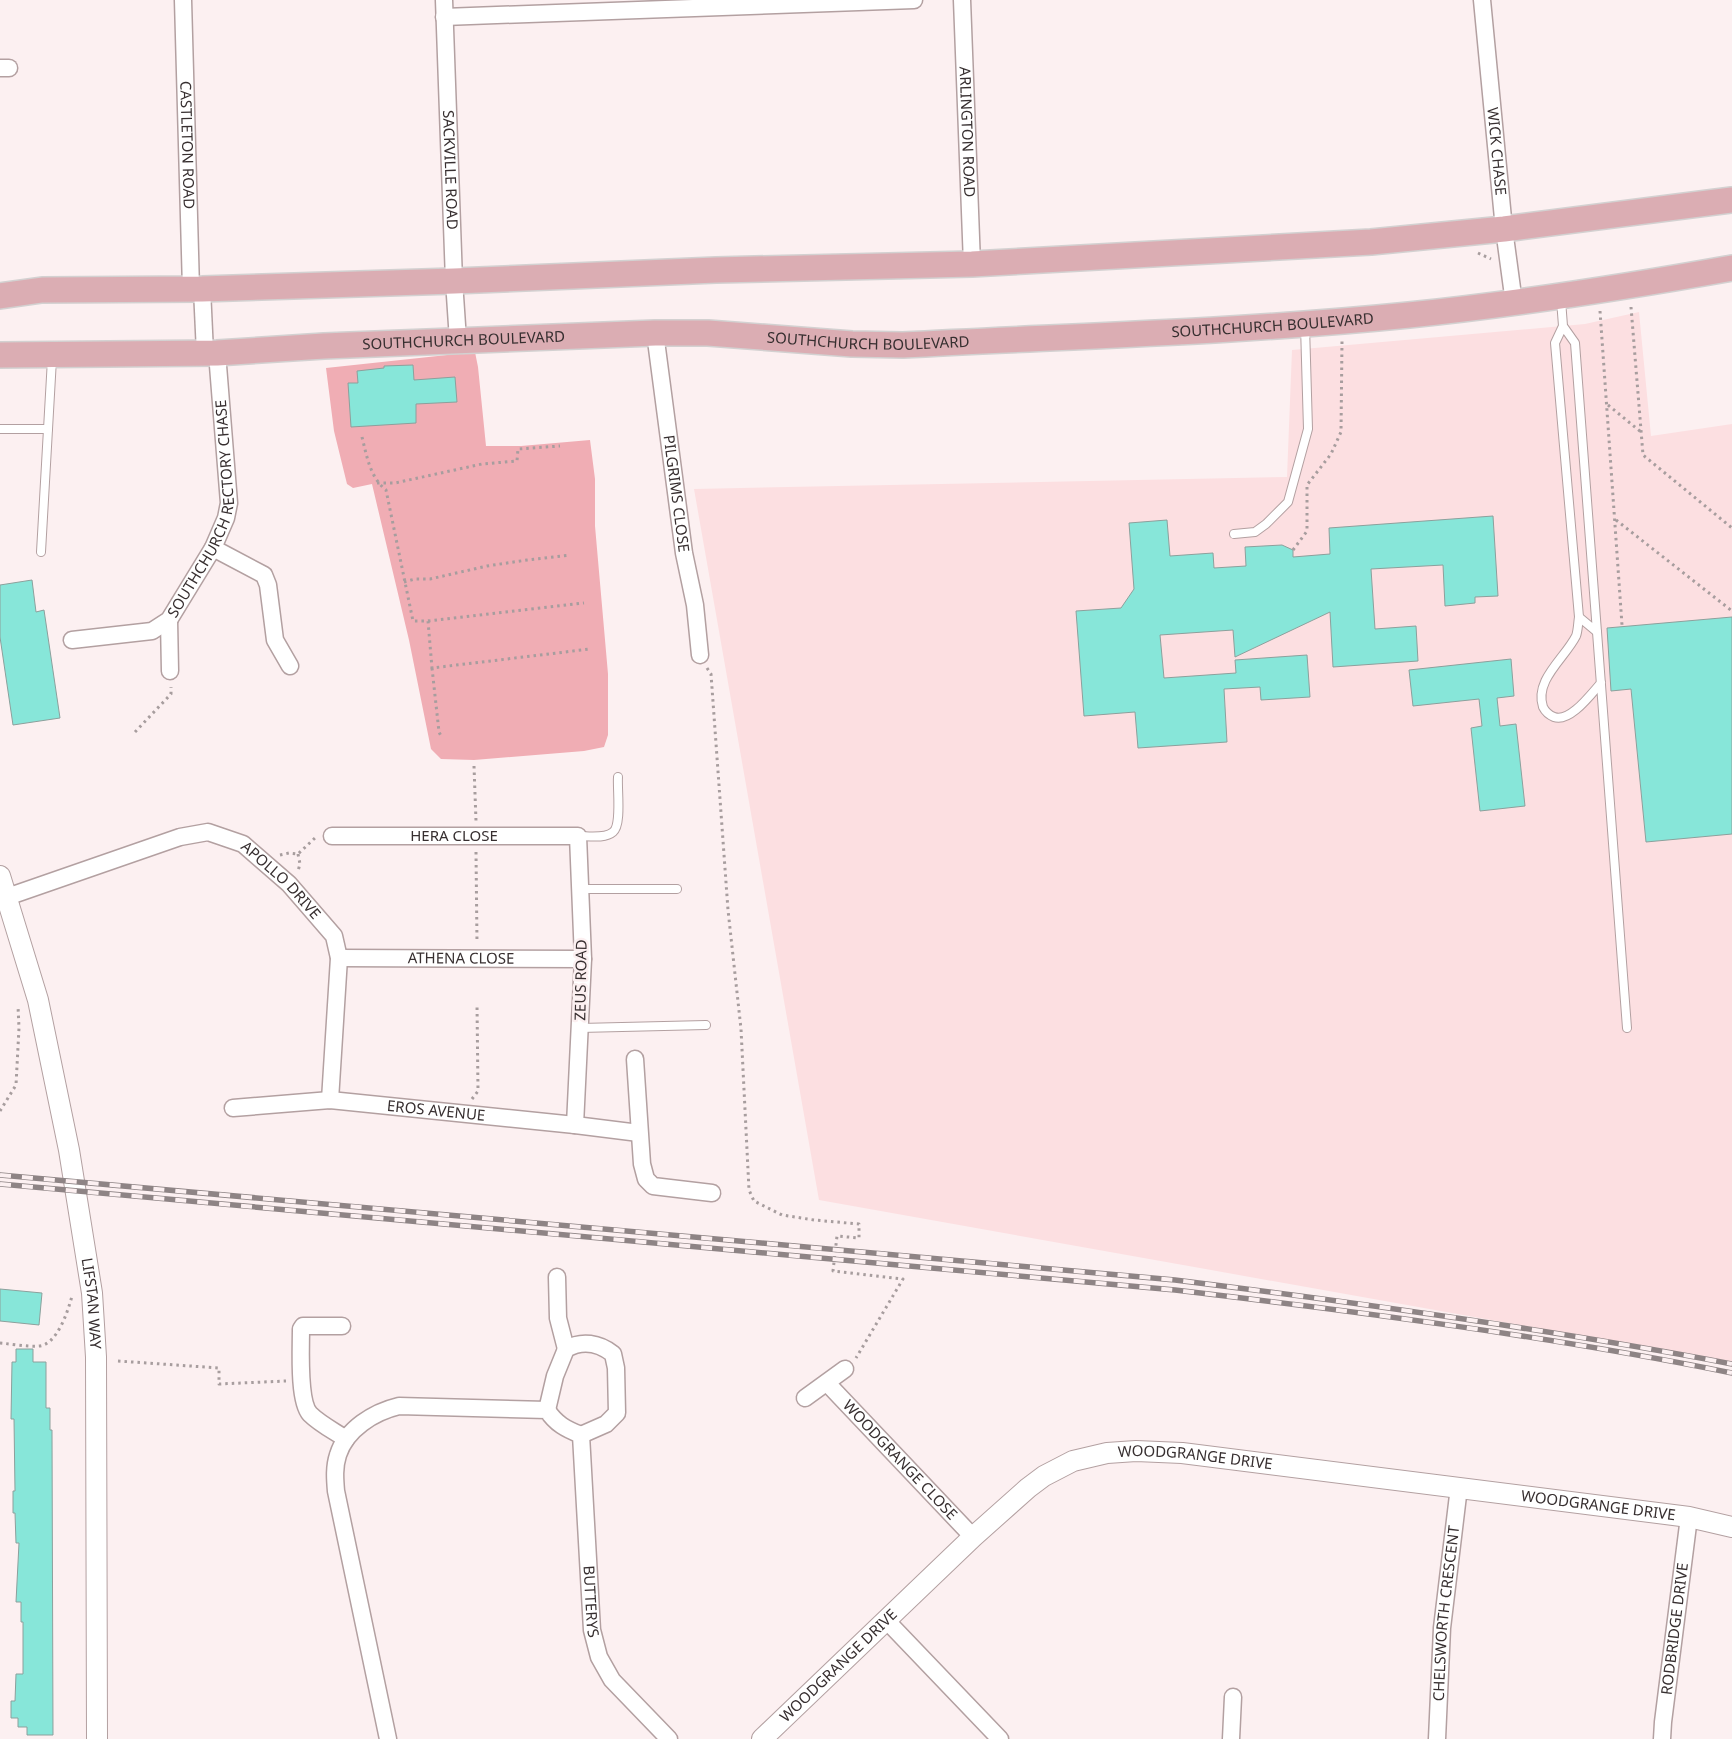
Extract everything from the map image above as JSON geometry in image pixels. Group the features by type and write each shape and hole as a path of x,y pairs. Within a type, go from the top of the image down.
{"main road":[{"path":"0,296 42,290 196,289 716,270 972,264 1371,242 1504,229 1732,200"},
{"name":"SOUTHCHURCH BOULEVARD","path":"0,355 211,353 324,346 655,333 708,333 852,344 904,345 1341,321 1514,303 1560,295 1598,292 1732,268"}],"street":[{"name":"CASTLETON ROAD","path":"183,0 196,289 211,353"},
{"name":"SACKVILLE ROAD","path":"444,0 454,281 458,340"},
{"path":"444,16 707,4 914,0"},
{"name":"ARLINGTON ROAD","path":"962,0 972,264"},
{"name":"WICK CHASE","path":"1482,0 1504,229 1514,303"},
{"name":"PILGRIMS CLOSE","path":"655,333 684,554 696,605 700,656"},
{"name":"SOUTHCHURCH RECTORY CHASE","path":"72,640 152,631 169,620 213,548 226,518 229,503 211,353"},
{"path":"213,548 264,575 268,585 275,640 290,666"},
{"path":"169,620 170,671"},
{"name":"APOLLO DRIVE","path":"7,897 180,837 208,832 243,844 289,884 334,936 339,958 330,1100"},
{"name":"HERA CLOSE","path":"332,836 578,836"},
{"name":"ZEUS ROAD","path":"574,1125 583,959 578,836"},
{"name":"LIFSTAN WAY","path":"0,876 38,1000 69,1150 92,1293 96,1367 97,1739"},
{"name":"ATHENA CLOSE","path":"339,958 583,959"},
{"path":"635,1059 639,1134 642,1164 646,1179 653,1186 712,1193"},
{"name":"EROS AVENUE","path":"233,1108 330,1100 574,1125 639,1134"},
{"path":"557,1276 558,1318 566,1349 555,1376 547,1410 553,1420 581,1435 606,1424 617,1413 616,1368 613,1354 604,1348 592,1344 575,1344 566,1349"},
{"path":"342,1326 303,1326 301,1329 302,1380 304,1406 310,1414 346,1439"},
{"path":"806,1398 846,1370"},
{"name":"WOODGRANGE CLOSE","path":"827,1383 973,1537"},
{"path":"388,1739 336,1491 334,1475 338,1455 346,1439 364,1421 382,1410 399,1406 547,1410"},
{"name":"BUTTERYS","path":"581,1435 592,1630 599,1657 612,1680 669,1739"},
{"name":"WOODGRANGE DRIVE","path":"762,1739 973,1537 1028,1488 1044,1476 1073,1461 1106,1453 1136,1451 1182,1453 1459,1487 1689,1518 1732,1527"},
{"name":"CHELSWORTH CRESCENT","path":"1437,1739 1442,1628 1459,1487"},
{"name":"RODBRIDGE DRIVE","path":"1662,1739 1689,1518"},
{"path":"886,1620 1000,1739"},
{"path":"1231,1739 1233,1697"}],"lane":[{"path":"1560,295 1563,326 1575,343 1627,1028"},
{"path":"1234,534 1255,532 1288,502 1308,429 1305,324"},
{"path":"1563,326 1555,343 1579,617 1576,635 1542,687 1541,699 1545,711 1553,717 1563,718 1573,713 1601,683"},
{"path":"41,552 52,354"},
{"path":"0,429 48,429"},
{"path":"1579,617 1597,632"},
{"path":"578,836 607,835 613,833 617,828 618,778"},
{"path":"580,889 677,889"},
{"path":"580,1028 706,1025"}],"path":[{"path":"1475,251 1494,261"},
{"path":"1629,286 1643,455 1732,528"},
{"path":"1598,292 1622,625"},
{"path":"1292,550 1307,531 1307,485 1331,454 1341,432 1341,321"},
{"path":"1607,404 1641,432"},
{"path":"362,437 370,467 377,483 386,490 413,622 584,603"},
{"path":"377,483 395,483 482,464 517,461 518,449 560,446"},
{"path":"1615,520 1732,610"},
{"path":"404,582 415,579 430,579 527,560 570,555"},
{"path":"428,621 432,668 442,738"},
{"path":"432,668 590,649"},
{"path":"700,656 711,674 728,910 741,1029 749,1190 754,1201 782,1215 858,1224 859,1238 837,1236 833,1272 903,1279 851,1366 846,1370"},
{"path":"136,732 171,694 170,671"},
{"path":"474,766 477,959"},
{"path":"268,865 281,855 289,853 298,854 316,837 332,836"},
{"path":"0,1111 16,1085 19,1028 18,1004"},
{"path":"461,1113 478,1091 477,1004"},
{"path":"0,1343 39,1346 48,1344 54,1338 73,1295 92,1293"},
{"path":"118,1361 219,1368 219,1384 302,1380"}],"shaded area":[{"path":"1639,312 1651,436 1732,424 1732,1363 819,1200 694,489 1287,477 1292,350 1585,324"},
{"path":"475,352 486,446 521,446 590,440 595,479 595,526 608,674 608,735 604,747 584,751 474,760 441,759 431,749 409,640 372,484 353,488 347,484 334,431 326,368"}],"building":[{"path":"413,365 414,380 455,377 457,402 416,404 416,423 351,427 348,383 358,383 357,371 384,368 384,366"},
{"path":"1493,516 1498,596 1475,597 1475,603 1445,606 1443,565 1371,569 1375,629 1416,626 1418,661 1333,667 1330,612 1235,657 1233,630 1160,635 1164,678 1236,673 1235,660 1307,655 1310,697 1261,700 1260,687 1224,689 1227,742 1138,748 1135,712 1084,716 1076,611 1121,608 1134,589 1129,523 1167,520 1170,556 1213,553 1214,568 1246,566 1245,547 1282,545 1293,550 1293,557 1330,554 1329,528"},
{"path":"32,580 36,612 44,610 60,718 13,725 0,637 0,585"},
{"path":"1732,617 1732,834 1646,842 1631,689 1611,691 1607,628"},
{"path":"1511,659 1514,696 1497,698 1500,726 1516,724 1525,806 1480,811 1471,728 1482,726 1479,699 1413,706 1409,670"},
{"path":"0,1289 42,1293 39,1325 0,1321"},
{"path":"16,1349 33,1349 33,1362 46,1362 46,1408 50,1408 50,1430 52,1430 53,1735 27,1735 27,1727 18,1727 18,1718 11,1718 11,1701 15,1701 16,1674 23,1674 23,1622 21,1622 21,1602 16,1602 19,1543 16,1543 15,1513 13,1513 13,1491 15,1491 14,1419 11,1419 12,1362 16,1362"}],"railway":[{"path":"0,1175 1175,1280 1454,1318 1593,1339 1732,1364"},
{"path":"0,1184 1175,1290 1524,1336 1732,1373"}]}
